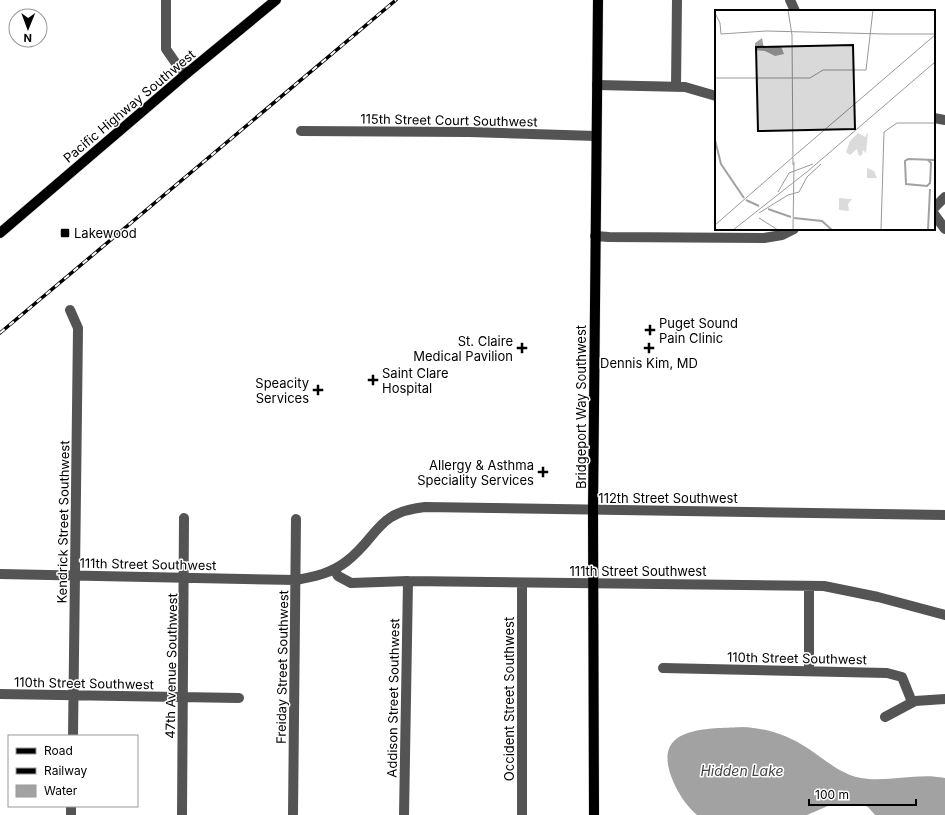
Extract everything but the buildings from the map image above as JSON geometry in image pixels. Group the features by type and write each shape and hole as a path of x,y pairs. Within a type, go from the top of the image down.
{"main road":[{"name":"Pacific Highway Southwest","path":"0,234 186,74 276,0"},
{"name":"Bridgeport Way Southwest","path":"594,815 593,510 598,0"}],"street":[{"path":"166,0 166,49 186,74"},
{"path":"676,86 677,0"},
{"path":"790,0 795,10"},
{"path":"597,85 676,86 696,89 715,96"},
{"path":"935,118 945,120"},
{"name":"115th Street Court Southwest","path":"301,131 468,132 596,136"},
{"path":"935,207 945,197"},
{"path":"935,215 945,229"},
{"path":"596,236 764,238 782,235 792,230"},
{"name":"Kendrick Street Southwest","path":"70,310 78,328 73,735"},
{"name":"112th Street Southwest","path":"296,580 315,577 334,569 351,557 389,518 403,510 425,507 945,515"},
{"name":"47th Avenue Southwest","path":"182,815 185,578 184,518"},
{"name":"Freiday Street Southwest","path":"293,815 296,519"},
{"name":"111th Street Southwest","path":"334,569 338,576 351,584 408,581 809,586 844,589 945,615"},
{"name":"111th Street Southwest","path":"0,574 296,580"},
{"name":"Addison Street Southwest","path":"404,815 408,581"},
{"name":"Occident Street Southwest","path":"522,583 522,815"},
{"path":"809,586 809,671"},
{"name":"110th Street Southwest","path":"663,668 887,673 898,675 905,681 912,702"},
{"name":"110th Street Southwest","path":"0,694 240,698"},
{"path":"885,717 912,702 924,699 945,700"}],"water":[{"name":"Hidden Lake","path":"742,727 760,729 785,736 809,749 837,769 856,777 867,779 923,776 945,778 945,815 875,815 868,807 863,805 843,804 828,806 807,815 697,815 685,802 671,776 668,759 670,747 677,739 687,733 714,728"}],"railway":[{"path":"0,333 396,0"}],"place":[{"name":"Lakewood","path":"65,233"},
{"name":"Puget Sound Pain Clinic","path":"650,330"},
{"name":"St. Claire Medical Pavilion","path":"522,348"},
{"name":"Dennis Kim, MD","path":"649,348"},
{"name":"Saint Clare Hospital","path":"373,380"},
{"name":"Speacity Services","path":"318,390"},
{"name":"Allergy & Asthma Speciality Services","path":"543,472"}]}
